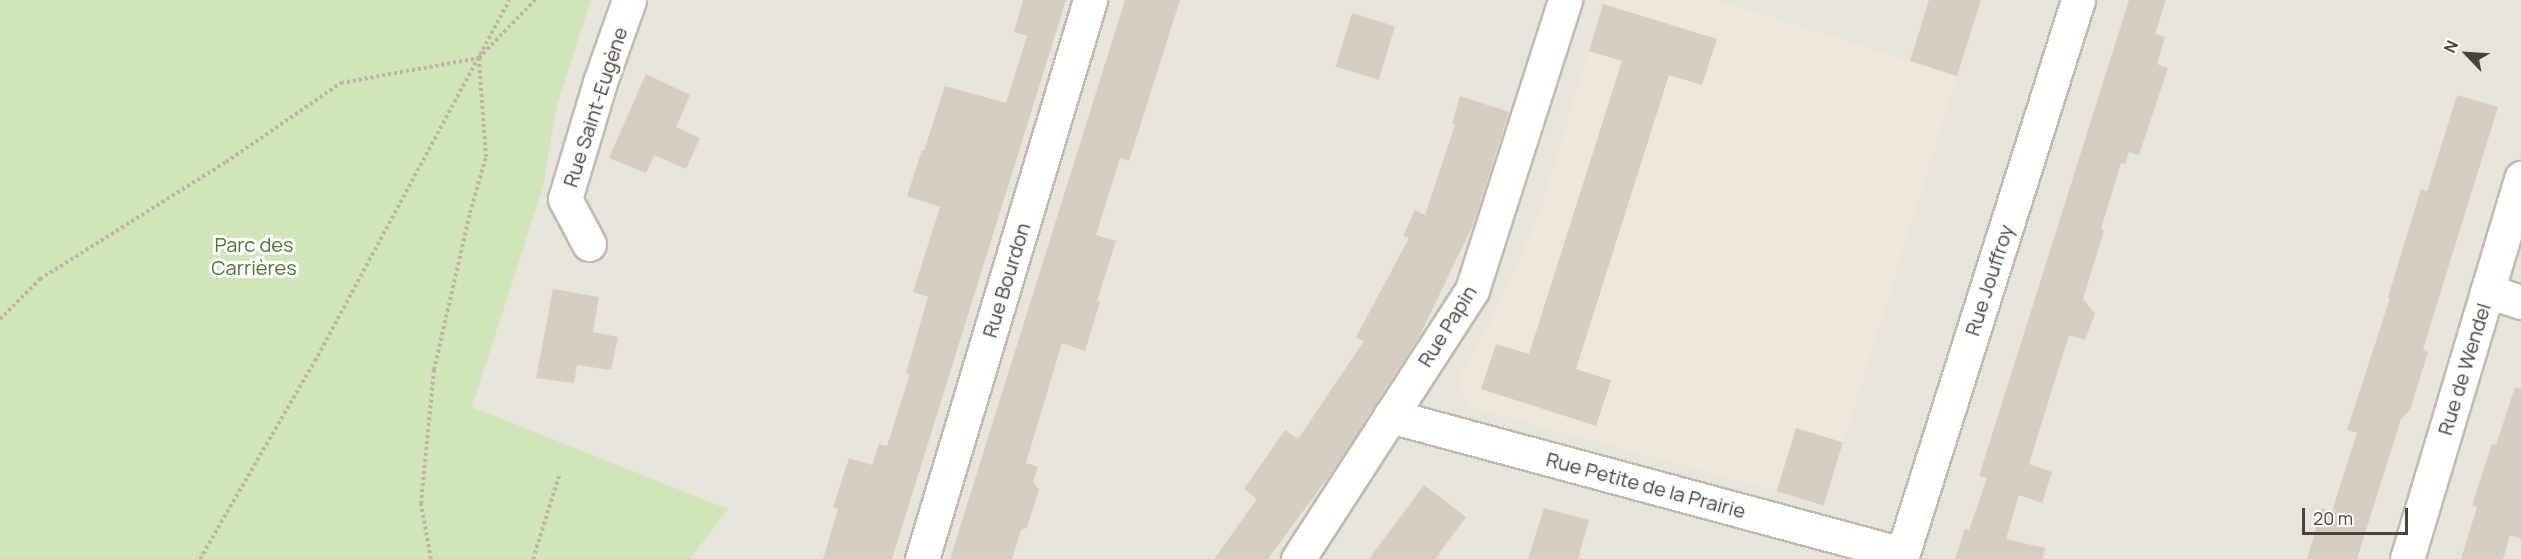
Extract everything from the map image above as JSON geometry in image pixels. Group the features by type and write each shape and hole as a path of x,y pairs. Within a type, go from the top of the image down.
{"street":[{"name":"Rue Saint-Eugène","path":"589,244 566,199 600,82 629,0"},
{"name":"Rue Bourdon","path":"922,559 1090,0"},
{"name":"Rue Papin","path":"1298,559 1472,290 1565,0"},
{"name":"Rue Jouffroy","path":"1902,556 2078,0"},
{"name":"Rue de Wendel","path":"2407,559 2521,178"},
{"path":"2487,291 2521,302"},
{"name":"Rue Petite de la Prairie","path":"1390,416 1902,556"}],"path":[{"path":"200,559 315,361 509,0"},
{"path":"0,319 40,279 226,162 341,82 479,58 535,0"},
{"path":"431,559 421,504 434,370 470,213 486,157 479,58"},
{"path":"533,559 560,473"}],"shaded area":[{"path":"0,0 2521,0 2521,559 0,559"},
{"path":"1604,0 1717,0 1957,76 1824,504 1470,407 1458,379 1490,324 1539,216"}],"green space":[{"name":"Parc des Carrières","path":"0,0 591,0 557,105 543,187 472,407 728,509 690,559 0,559"}],"building":[{"path":"1023,0 1066,0 892,559 823,559 838,509 833,507 849,458 872,465 879,444 887,446 910,374 906,373 928,297 913,292 940,207 907,196 922,150 924,151 945,86 1006,103 1027,36 1014,32"},
{"path":"1125,0 1180,0 1129,161 1120,158 1096,235 1116,241 1097,301 1100,302 1085,351 1062,343 1026,463 1038,467 1033,482 1039,490 1027,527 1021,530 1012,559 950,559"},
{"path":"1929,0 1981,0 1957,76 1910,61"},
{"path":"2129,0 2166,0 2155,34 2165,37 2157,64 2168,68 2139,155 2129,152 2125,164 2121,163 2101,229 2104,231 2083,299 2095,314 2085,340 2069,335 2029,464 2052,472 2042,503 2019,495 2006,539 2045,548 2043,559 1955,559 1965,529 1969,530 1987,478 1979,476"},
{"path":"1603,4 1717,39 1702,85 1669,75 1576,369 1611,380 1596,426 1481,389 1496,344 1529,354 1622,61 1589,51"},
{"path":"1352,13 1395,26 1379,80 1336,67"},
{"path":"646,74 690,95 676,127 700,138 686,169 654,155 646,173 609,158"},
{"path":"2457,95 2498,107 2423,350 2428,352 2410,410 2401,419 2357,559 2307,559 2322,508 2332,511 2357,433 2347,430 2390,298 2388,297 2421,189 2427,191"},
{"path":"1460,96 1509,112 1473,225 1419,337 1337,465 1268,559 1214,559 1257,499 1244,489 1285,430 1298,439 1364,341 1356,337 1409,238 1403,236 1415,210 1425,215 1455,125 1452,124"},
{"path":"553,289 599,297 593,332 618,337 611,370 577,365 574,383 536,378"},
{"path":"2515,387 2521,388 2521,539 2510,535 2503,559 2461,559 2477,507 2472,505 2492,444 2496,445"},
{"path":"1796,428 1843,442 1824,505 1777,491"},
{"path":"1424,485 1466,517 1435,559 1369,559"},
{"path":"1544,508 1589,520 1578,559 1528,559"}]}
